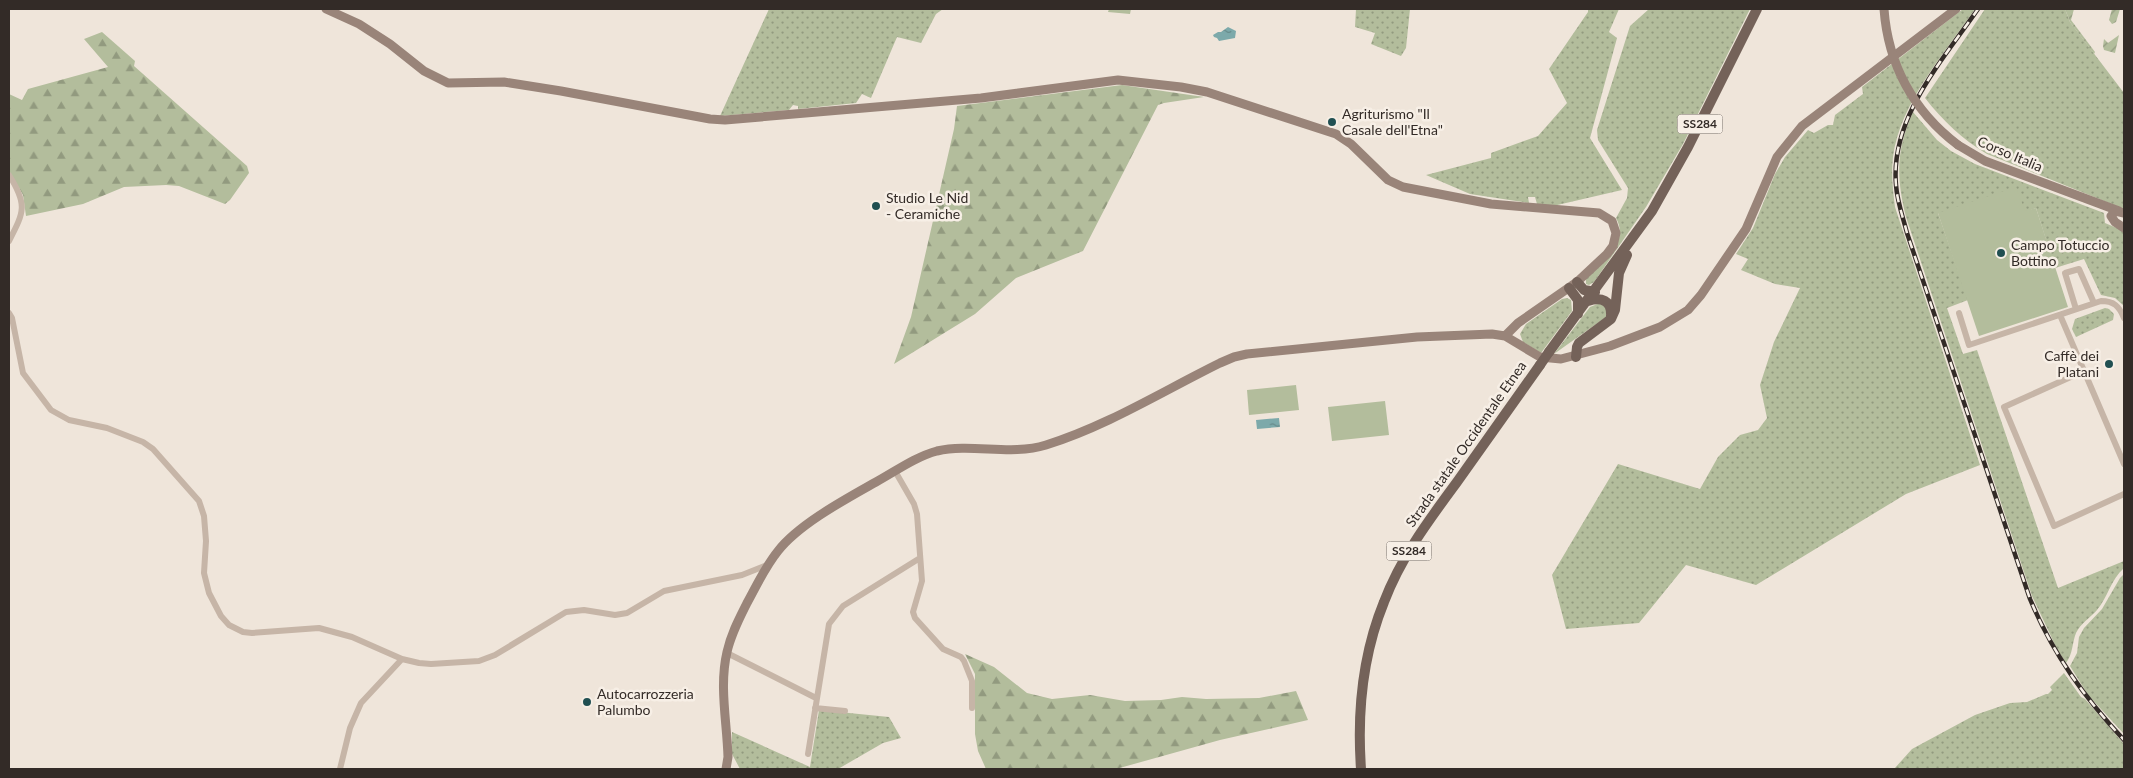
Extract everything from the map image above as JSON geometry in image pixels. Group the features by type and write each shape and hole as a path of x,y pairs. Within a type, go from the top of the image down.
{"main road":[{"name":"SS284","path":"1578,314 1652,211 1688,147 1757,9"},
{"path":"1576,357 1576,347 1579,342 1611,319 1615,310 1619,273 1636,235"},
{"path":"1573,285 1595,292"},
{"path":"1573,285 1578,300 1578,314"},
{"path":"1588,301 1601,298 1607,301 1611,310 1611,319"},
{"name":"Strada statale Occidentale Etnea","path":"1361,769 1359,721 1363,675 1373,634 1387,594 1404,558 1423,528 1578,314"}],"street":[{"path":"326,9 352,20 390,44 424,71 448,83 504,82 719,120 981,98 1118,80 1193,89 1336,134 1351,144 1388,180 1404,187 1491,204 1590,212 1607,216 1615,228 1616,233 1613,246 1594,267 1573,285 1518,323 1505,336"},
{"name":"Corso Italia","path":"1884,9 1890,48 1905,85 1928,118 1958,145 1985,161 2118,213"},
{"path":"726,769 728,757 723,675 726,653 734,630 767,565 779,549 806,526 856,493 920,457 938,451 962,448 1020,449 1044,446 1084,431 1240,356 1417,337 1492,334 1505,336 1540,358 1555,360 1576,357 1660,327 1696,303 1746,229 1776,157 1802,126 1956,9"},
{"path":"9,175 20,195 23,208 9,242"},
{"path":"2118,213 2115,222 2124,228"},
{"path":"2076,309 2065,273 2079,268 2094,303"},
{"path":"1959,313 1969,345 2094,303 2110,301 2120,309 2124,318"},
{"path":"9,313 12,318 23,373 51,410 69,420 107,428 143,442 153,449 199,501 204,516 205,582 215,608 229,625 236,630 252,634 303,628 333,630 402,659 431,664 479,661 495,655 566,612 584,610 615,615 627,613 664,591 742,575 767,565"},
{"path":"2060,315 2124,464"},
{"path":"2084,371 2004,407 2054,526 2124,494"},
{"path":"895,471 914,504 917,514 922,581 913,612 915,618 944,648 961,657 964,661 972,681 972,708"},
{"path":"808,754 826,632 829,624 838,610 920,558"},
{"path":"726,653 816,698"},
{"path":"340,769 350,728 361,703 402,659"},
{"path":"815,708 845,711"}],"green space":[{"path":"769,9 943,9 936,14 921,43 897,37 871,98 862,94 856,103 798,109 798,106 793,105 789,110 720,116"},
{"path":"1109,9 1131,9 1130,14 1108,12"},
{"path":"1356,9 1410,9 1406,48 1401,56 1371,44 1375,33 1355,27"},
{"path":"1588,9 1619,9 1609,32 1617,38 1590,138 1622,190 1553,206 1537,204 1535,197 1528,197 1529,203 1470,194 1426,175 1491,158 1491,153 1538,136 1567,103 1549,69 1588,12"},
{"path":"1649,9 1750,9 1683,144 1646,207 1594,282 1589,285 1586,284 1586,279 1606,259 1617,244 1619,227 1616,218 1627,198 1628,188 1598,140 1597,130 1630,26"},
{"path":"1963,9 1975,9 1925,79 1914,98 1897,137 1892,176 1895,207 1980,465 1906,494 1756,585 1686,565 1639,623 1566,629 1552,575 1618,464 1700,489 1718,457 1740,435 1758,430 1767,418 1760,385 1774,342 1800,288 1775,284 1741,270 1748,259 1736,254 1753,228 1775,174 1785,157 1808,130 1814,133 1828,125 1833,125 1835,115 1863,94 1862,87"},
{"path":"1985,9 2065,9 2070,22 2124,93 2124,209 1987,154 1953,129 1925,98"},
{"path":"2065,9 2074,9 2071,20 2095,52 2094,54 2070,22"},
{"path":"2112,9 2120,9 2116,22 2112,24 2109,20"},
{"path":"102,32 135,61 134,66 247,166 249,173 230,200 225,204 179,186 124,187 83,204 26,216 23,195 9,171 9,94 22,100 28,89 108,67 84,39"},
{"path":"2119,35 2115,53 2104,50 2104,39 2108,43"},
{"path":"1122,85 1204,97 1158,105 1083,251 1016,278 975,314 894,364 911,317 954,129 957,106"},
{"path":"1913,112 1937,140 1951,151 1975,164 2104,213 2105,223 2124,231 2124,306 2115,298 2101,295 2084,259 2055,268 2036,208 2025,212 1938,213 1968,300 1947,308 1963,354 1977,350 2058,588 2124,561 2124,568 2116,577 2101,605 2080,626 2076,633 2070,656 2066,663 2057,649 2032,596 1906,217 1900,189 1899,164 1903,139"},
{"name":"Campo Totuccio Bottino","path":"2016,187 2025,211 2036,208 2068,307 1979,336 1938,213"},
{"path":"1567,298 1571,300 1572,311 1541,353 1523,342 1520,334 1526,324 1562,299"},
{"path":"1600,303 1607,307 1606,317 1554,354 1590,307"},
{"path":"2105,308 2114,314 2113,320 2076,337 2072,329 2075,319"},
{"path":"1296,385 1299,410 1249,415 1247,390"},
{"path":"1385,401 1389,435 1332,441 1328,407"},
{"path":"2124,574 2124,734 2088,695 2070,666 2077,653 2079,637 2084,628 2102,609"},
{"path":"965,654 994,667 1027,693 1052,699 1090,695 1125,701 1161,700 1182,697 1206,699 1259,698 1296,691 1308,720 1220,740 1116,769 986,769 978,751 975,734 975,674"},
{"path":"2064,673 2081,697 2085,699 2124,744 2124,769 1894,769 1912,749 1975,715 2010,703 2027,702 2048,694 2052,690 2050,687"},
{"path":"819,710 889,717 901,738 883,743 838,769 740,769 732,754 732,732 810,767"}],"water":[{"path":"1228,27 1236,31 1235,38 1219,41 1214,37 1213,35"},
{"path":"1279,418 1280,427 1257,429 1256,420"}],"railway":[{"path":"1978,9 1921,91 1910,114 1901,137 1896,160 1898,197 1907,233 2030,599 2059,656 2096,708 2124,740"}],"place":[{"name":"Agriturismo \"Il Casale dell'Etna\"","path":"1332,122"},
{"name":"Studio Le Nid - Ceramiche","path":"876,206"},
{"name":"Campo Totuccio Bottino","path":"2001,253"},
{"name":"Caffè dei Platani","path":"2109,364"},
{"name":"Autocarrozzeria Palumbo","path":"587,702"}]}
